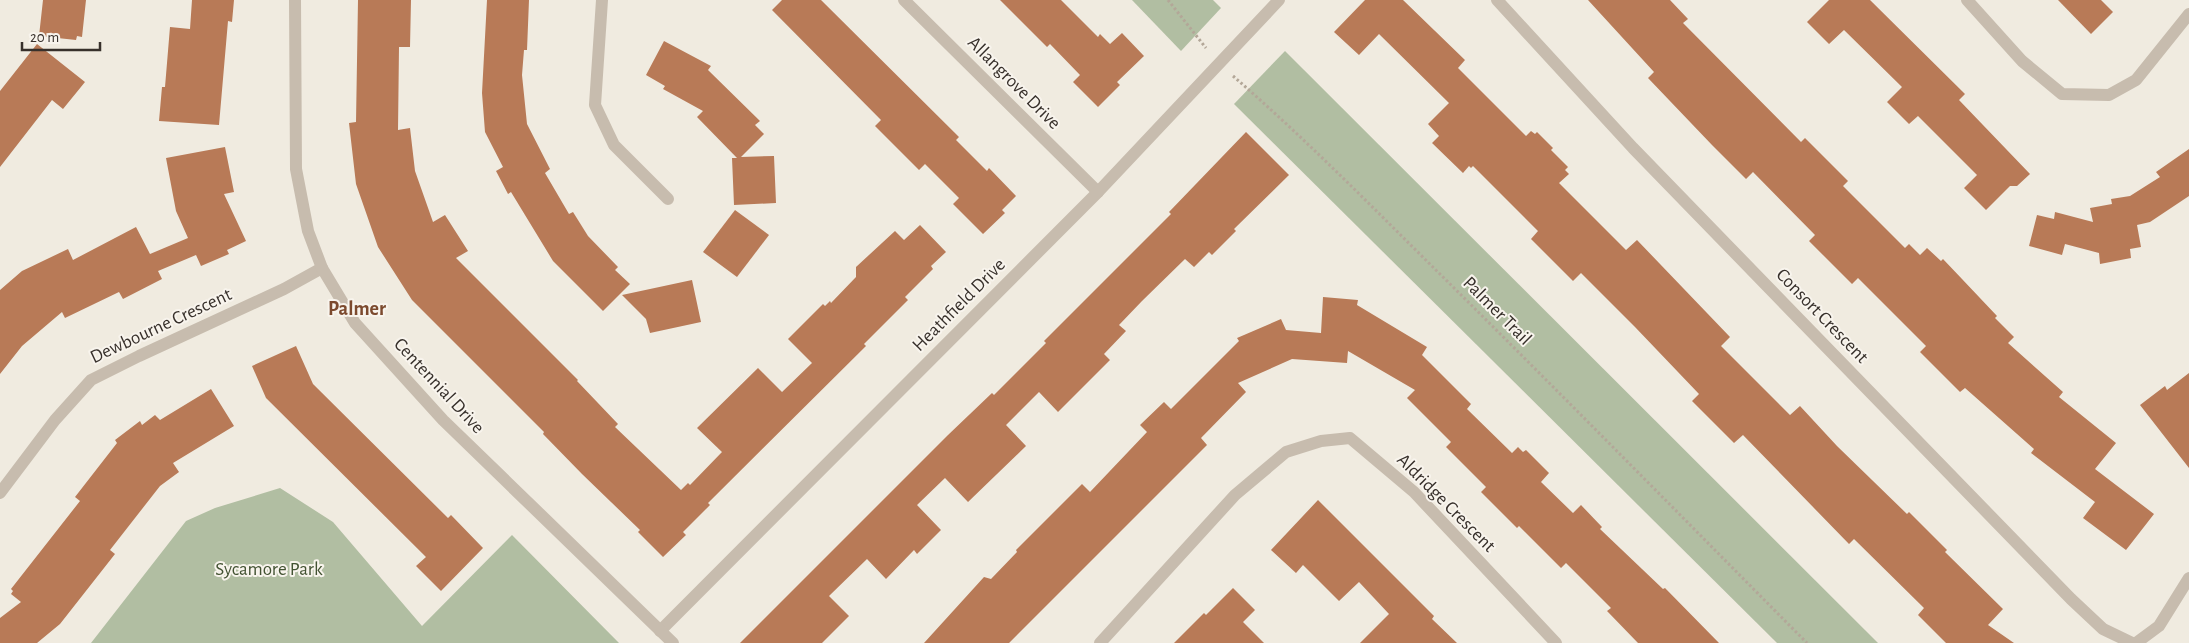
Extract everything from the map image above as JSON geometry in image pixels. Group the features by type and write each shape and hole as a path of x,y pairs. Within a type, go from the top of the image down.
{"street":[{"name":"Centennial Drive","path":"295,0 296,168 308,231 322,268 355,323 442,420 674,643"},
{"path":"602,0 595,105 614,145 668,199"},
{"name":"Allangrove Drive","path":"904,0 1098,192"},
{"name":"Heathfield Drive","path":"660,631 1098,192 1279,0"},
{"name":"Consort Crescent","path":"1497,0 1634,148 2071,599 2103,629 2132,643"},
{"path":"1967,0 2022,61 2062,94 2109,95 2136,80 2189,14"},
{"name":"Dewbourne Crescent","path":"0,493 56,420 91,380 284,289 322,268"},
{"name":"Aldridge Crescent","path":"1105,641 1235,495 1286,452 1321,441 1350,438 1414,492 1556,643"},
{"path":"2136,643 2159,626 2189,578"}],"path":[{"name":"Palmer Trail","path":"1168,0 1218,63 1265,104 1361,196 1565,398 1807,643"}],"green space":[{"path":"1132,0 1213,0 1221,8 1181,51"},
{"path":"1285,51 1878,643 1777,643 1234,104"},
{"name":"Sycamore Park","path":"280,488 333,522 422,626 512,535 619,643 91,643 186,521 215,508"}],"building":[{"path":"43,0 86,0 82,37 77,36 76,40 39,36"},
{"path":"192,0 234,0 232,22 228,21 219,125 159,121 162,87 165,87 170,27 190,29"},
{"path":"358,0 411,0 410,47 399,47 398,130 410,128 415,171 433,222 445,215 468,251 456,258 578,380 618,424 615,427 681,490 688,483 690,485 722,452 697,428 758,368 782,392 812,363 788,339 823,304 825,306 830,301 831,303 856,277 856,267 895,231 904,240 920,225 946,252 931,266 933,269 905,297 908,300 864,344 866,346 708,503 710,505 683,532 686,535 663,557 638,532 640,530 582,474 543,434 544,432 412,300 378,247 356,184 349,123 356,122"},
{"path":"487,0 529,0 527,50 524,50 522,75 527,124 550,169 545,173 569,214 573,212 588,236 618,267 615,270 630,284 603,311 553,261 511,192 508,194 496,171 503,167 485,132 482,93"},
{"path":"782,0 821,0 959,137 956,140 987,171 989,168 1016,196 1002,210 1005,213 983,234 953,204 959,198 925,164 919,170 875,126 881,120 772,10"},
{"path":"1000,0 1061,0 1098,37 1100,34 1110,44 1122,33 1144,56 1117,82 1120,85 1098,107 1073,82 1080,75 1050,44 1047,47"},
{"path":"1365,0 1403,0 1465,60 1458,68 1526,136 1531,131 1535,134 1537,132 1568,167 1565,170 1569,174 1559,183 1626,250 1637,240 1730,337 1721,346 1790,415 1800,406 1837,446 1907,514 1909,512 1947,550 1945,552 2003,609 1988,625 2014,643 1946,643 1918,615 1924,608 1854,539 1849,544 1743,435 1734,443 1692,401 1699,394 1581,273 1573,281 1531,239 1538,231 1473,166 1471,168 1469,166 1463,173 1432,143 1439,136 1428,124 1449,103 1379,34 1359,55 1334,32"},
{"path":"1588,0 1670,0 1688,19 1683,23 1801,142 1805,138 1848,181 1843,186 1905,248 1909,244 1920,255 1927,248 1941,261 1943,259 1997,316 1995,318 2014,337 2008,343 2063,392 2059,397 2116,443 2095,469 2154,514 2126,550 2083,518 2095,502 2031,453 2034,449 1965,388 1960,392 1920,352 1926,346 1858,278 1852,284 1809,241 1815,235 1753,172 1746,179 1712,145 1648,78 1654,72"},
{"path":"1829,0 1870,0 1965,94 1959,100 2030,174 2017,186 2010,186 1986,210 1964,188 1977,175 1918,116 1909,124 1887,102 1902,87 1844,30 1829,44 1807,22"},
{"path":"2058,0 2101,0 2113,12 2091,34"},
{"path":"664,41 711,66 708,70 760,121 755,125 764,134 741,157 774,156 776,203 734,205 732,158 737,158 697,117 703,111 663,89 665,86 646,75"},
{"path":"37,44 85,82 63,109 52,100 0,167 0,91"},
{"path":"1246,132 1289,175 1234,229 1236,231 1212,255 1209,252 1194,267 1185,259 1142,301 1119,325 1126,331 1104,354 1110,360 1058,412 1039,392 1006,425 1026,446 968,502 945,478 917,505 941,530 917,554 914,550 886,579 867,559 829,596 849,616 822,643 740,643 948,435 992,393 994,395 1046,343 1044,341 1171,214 1169,212"},
{"path":"225,147 234,192 224,194 246,241 227,250 229,254 201,266 196,255 158,271 162,279 123,299 119,292 65,318 62,312 22,346 0,374 0,290 22,271 68,249 73,260 136,227 150,254 188,238 176,211 166,158"},
{"path":"2189,149 2189,196 2150,222 2137,225 2141,247 2130,249 2131,258 2100,264 2099,253 2065,244 2062,255 2029,246 2037,215 2054,219 2055,212 2093,222 2090,208 2112,204 2111,199 2130,196 2160,177 2156,172"},
{"path":"735,210 769,235 737,277 703,252"},
{"path":"692,280 701,322 650,333 646,319 622,295"},
{"path":"1323,297 1358,300 1357,305 1427,347 1422,355 1471,404 1467,409 1512,453 1518,447 1523,452 1526,450 1549,473 1541,482 1573,513 1581,505 1602,527 1600,529 1663,589 1665,588 1719,643 1638,643 1607,611 1611,608 1566,563 1561,568 1519,526 1517,528 1481,492 1486,487 1446,447 1451,442 1407,398 1415,390 1348,351 1347,363 1292,359 1238,383 1246,392 1201,438 1207,445 1009,643 924,643 984,577 991,579 1017,552 1016,550 1082,484 1090,492 1147,432 1140,425 1164,402 1171,409 1239,341 1237,338 1281,319 1286,330 1321,333"},
{"path":"296,346 313,384 448,518 451,515 483,548 441,591 416,566 426,557 266,398 252,366"},
{"path":"2189,373 2189,468 2140,405 2165,386 2167,390"},
{"path":"211,389 234,426 173,463 179,472 160,486 110,550 115,554 60,624 37,643 0,643 0,618 21,602 11,594 13,591 11,589 80,501 75,497 117,443 115,440 140,421 142,425 155,415 160,420"},
{"path":"1318,500 1434,616 1432,619 1457,643 1360,643 1389,614 1359,582 1339,601 1303,565 1296,573 1271,550"},
{"path":"1233,588 1255,610 1243,622 1264,643 1174,643 1204,613 1206,615"}],"district":[{"name":"Palmer","path":"357,309"}]}
